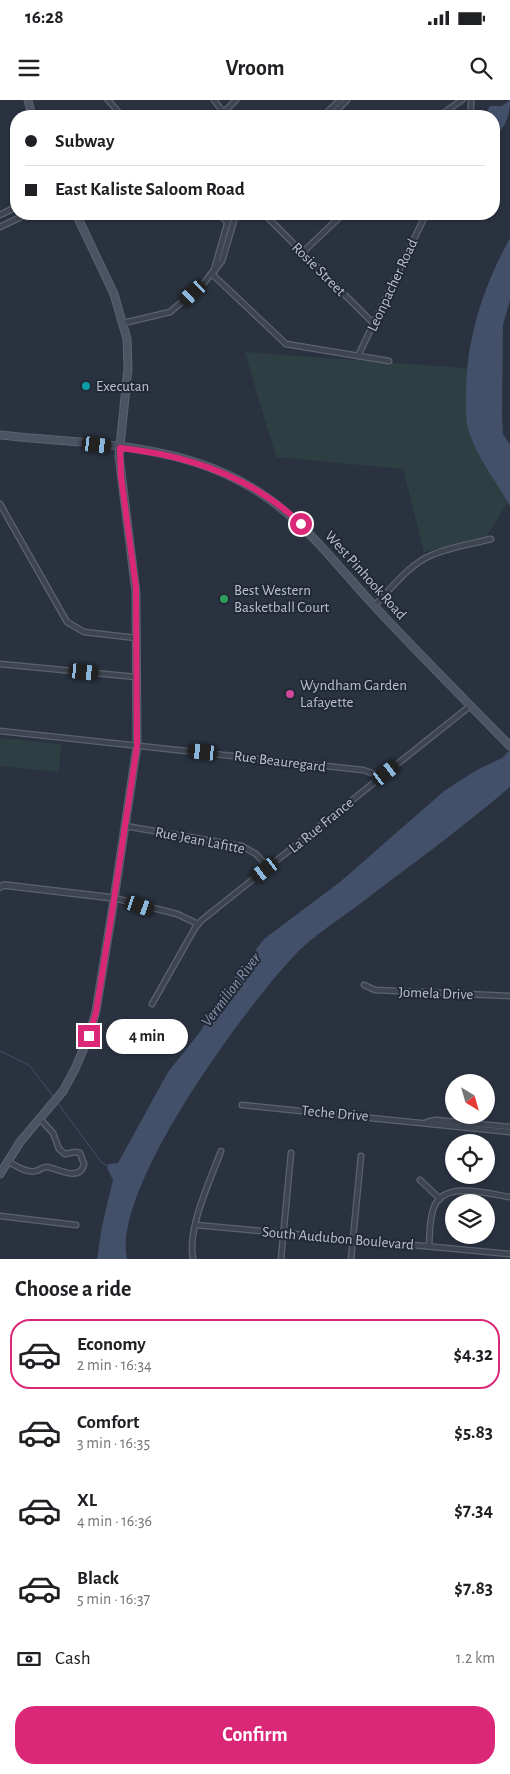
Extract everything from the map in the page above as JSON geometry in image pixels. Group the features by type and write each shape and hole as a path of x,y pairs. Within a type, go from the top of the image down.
{"main road":[{"path":"0,1174 7,1161 63,1091 78,1062 93,1022 137,746 135,577 121,476 120,448 129,361 124,323 111,285 79,220"},
{"name":"West Pinhook Road","path":"0,435 166,454 227,474 262,494 288,512 308,531 374,606 510,746"}],"street":[{"path":"108,100 117,110"},
{"path":"214,100 222,110"},
{"path":"228,110 236,100"},
{"path":"330,110 340,100"},
{"path":"337,110 347,100"},
{"path":"448,110 462,100"},
{"path":"0,216 10,210"},
{"path":"5,213 10,222"},
{"path":"0,228 14,220"},
{"path":"226,220 229,223"},
{"path":"124,323 170,312 212,274 229,220"},
{"name":"Rosie Street","path":"270,220 374,324"},
{"path":"303,252 337,220"},
{"name":"Leonpacher Road","path":"358,356 423,220"},
{"path":"212,274 286,344 389,361"},
{"path":"0,504 67,622 84,632 136,638"},
{"path":"374,606 413,567 431,555 492,539"},
{"path":"0,664 136,677"},
{"name":"La Rue France","path":"152,1004 198,924 470,706"},
{"name":"Rue Beauregard","path":"0,731 363,770 379,778"},
{"name":"Rue Jean Lafitte","path":"125,826 242,846 256,854 268,867"},
{"path":"1,885 114,898 177,914 198,924"},
{"name":"Jomela Drive","path":"364,985 374,990 510,996"},
{"name":"Teche Drive","path":"242,1105 428,1122 436,1120 509,1129"},
{"path":"7,1161 30,1171 46,1167 71,1174 79,1172 84,1164 80,1154 75,1152 65,1154 61,1151 53,1133 40,1119"},
{"path":"193,1259 196,1225 221,1151"},
{"path":"281,1259 291,1153"},
{"path":"351,1259 361,1156"},
{"path":"420,1180 440,1198"},
{"path":"429,1246 433,1209 440,1198 446,1194 458,1191 510,1197"},
{"path":"0,1216 76,1224"},
{"name":"South Audubon Boulevard","path":"196,1225 510,1254"}],"shaded area":[{"path":"245,352 466,368 468,428 475,446 508,502 486,537 424,552 403,469 276,457"},
{"path":"0,738 61,744 59,772 0,766"}],"water":[{"path":"510,100 506,120 500,131 500,110 488,110 490,106 502,106"},
{"path":"510,238 510,300 503,325 502,412 503,434 510,445 510,506 481,459 468,429 466,390 470,350 479,311 492,274"},
{"name":"Vermilion River","path":"510,750 510,787 474,817 309,942 271,982 215,1057 186,1101 160,1146 139,1189 128,1228 127,1259 97,1259 102,1226 113,1180 107,1168 109,1164 118,1163 168,1072 200,1032 229,985 264,939 340,882 444,791 475,771 502,758"}],"waterway":[{"path":"0,1051 29,1065 53,1096"},
{"path":"57,1102 102,1163 109,1166"}],"place":[{"name":"Executan","path":"86,386"},
{"name":"Best Western Basketball Court","path":"224,599"},
{"name":"Wyndham Garden Lafayette","path":"290,694"}],"route":[{"path":"89,1036 96,1012 137,746 136,588 121,476 120,448 166,454 227,474 262,494 288,512 301,524"}]}
